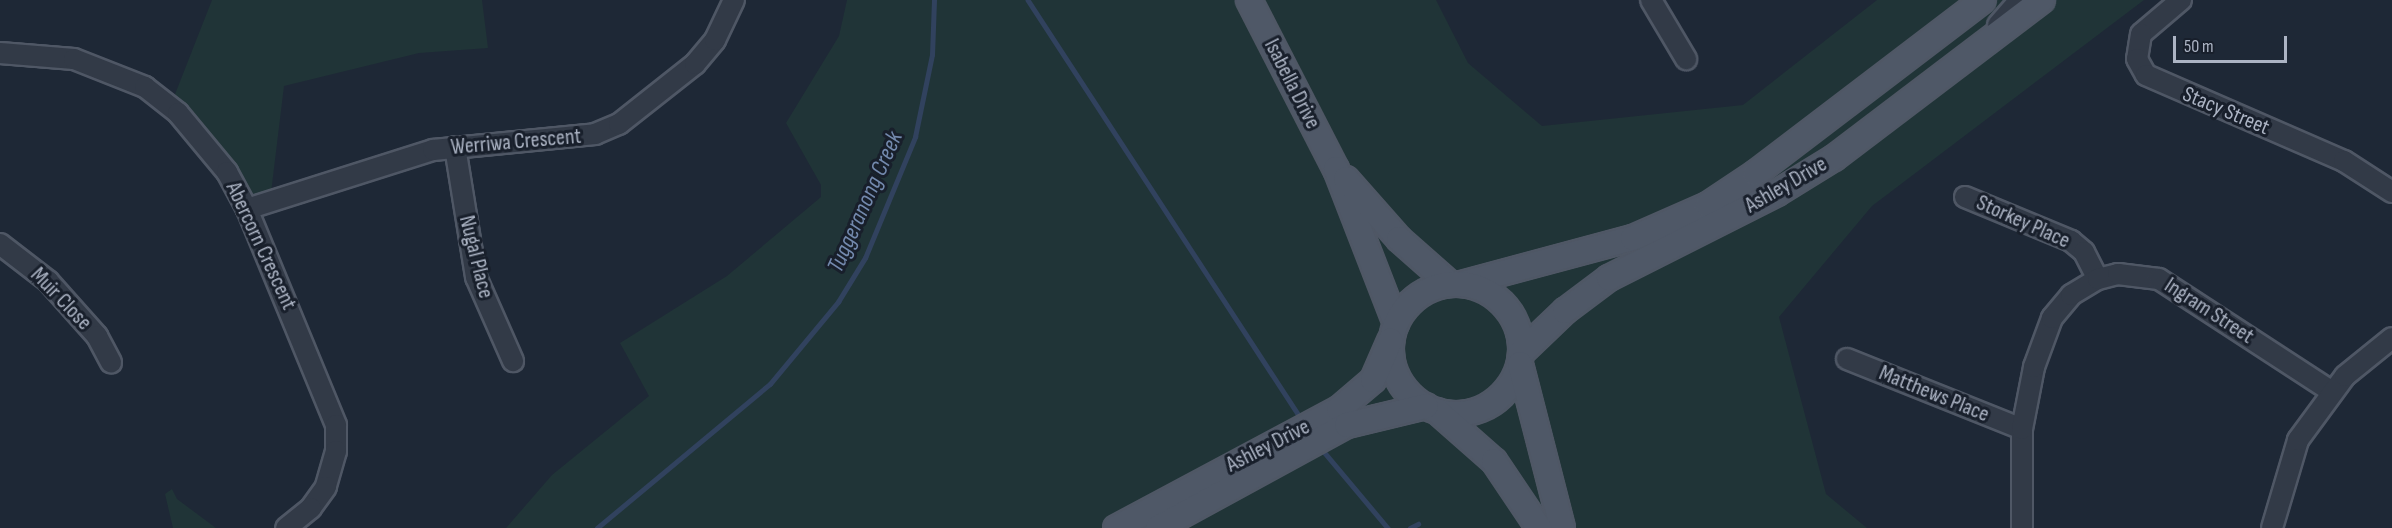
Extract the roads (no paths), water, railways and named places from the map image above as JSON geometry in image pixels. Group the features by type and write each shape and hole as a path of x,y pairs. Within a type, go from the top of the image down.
{"main road":[{"name":"Isabella Drive","path":"1249,0 1336,169 1394,330"},
{"name":"Ashley Drive","path":"1456,284 1633,238 1708,205 1756,173 1983,0"},
{"name":"Ashley Drive","path":"1520,359 1564,311 1609,278 1768,198 1824,164 1982,42 2042,0"},
{"name":"Isabella Drive","path":"1336,169 1399,238 1456,284"},
{"path":"1539,528 1494,461 1399,380 1394,330 1418,296 1456,284 1481,289 1503,304 1518,327 1520,359 1562,528"},
{"name":"Ashley Drive","path":"1343,417 1373,380 1394,330"},
{"path":"1431,408 1461,414 1490,405 1511,384 1520,359"},
{"name":"Ashley Drive","path":"1116,528 1264,458 1343,417 1431,408"},
{"name":"Ashley Drive","path":"1158,528 1264,458"}],"street":[{"name":"Werriwa Crescent","path":"247,209 390,160 455,147 569,139 619,124 695,64 715,40 734,0"},
{"path":"1651,0 1686,59"},
{"path":"1982,42 2020,0"},
{"name":"Stacy Street","path":"2181,0 2141,34 2137,59 2146,75 2344,161 2392,192"},
{"name":"Abercorn Crescent","path":"0,52 74,59 145,87 202,138 247,209 336,425 336,451 326,487 311,508 286,528"},
{"name":"Nugal Place","path":"455,147 476,277 513,361"},
{"name":"Storkey Place","path":"1965,197 2071,241 2084,252 2098,279"},
{"name":"Muir Close","path":"0,244 48,281 97,336 111,362"},
{"name":"Ingram Street","path":"2022,528 2022,429 2034,368 2052,318 2071,295 2098,279 2118,274 2159,279 2331,391"},
{"path":"2272,528 2298,440 2331,391 2392,338"},
{"name":"Matthews Place","path":"1847,358 2022,429"}],"waterway":[{"name":"Tuggeranong Creek","path":"597,528 770,384 838,302 865,258 915,137 932,55 934,0"},
{"path":"1028,0 1302,420"},
{"path":"1320,447 1388,528"},
{"path":"1410,528 1418,524"}]}
